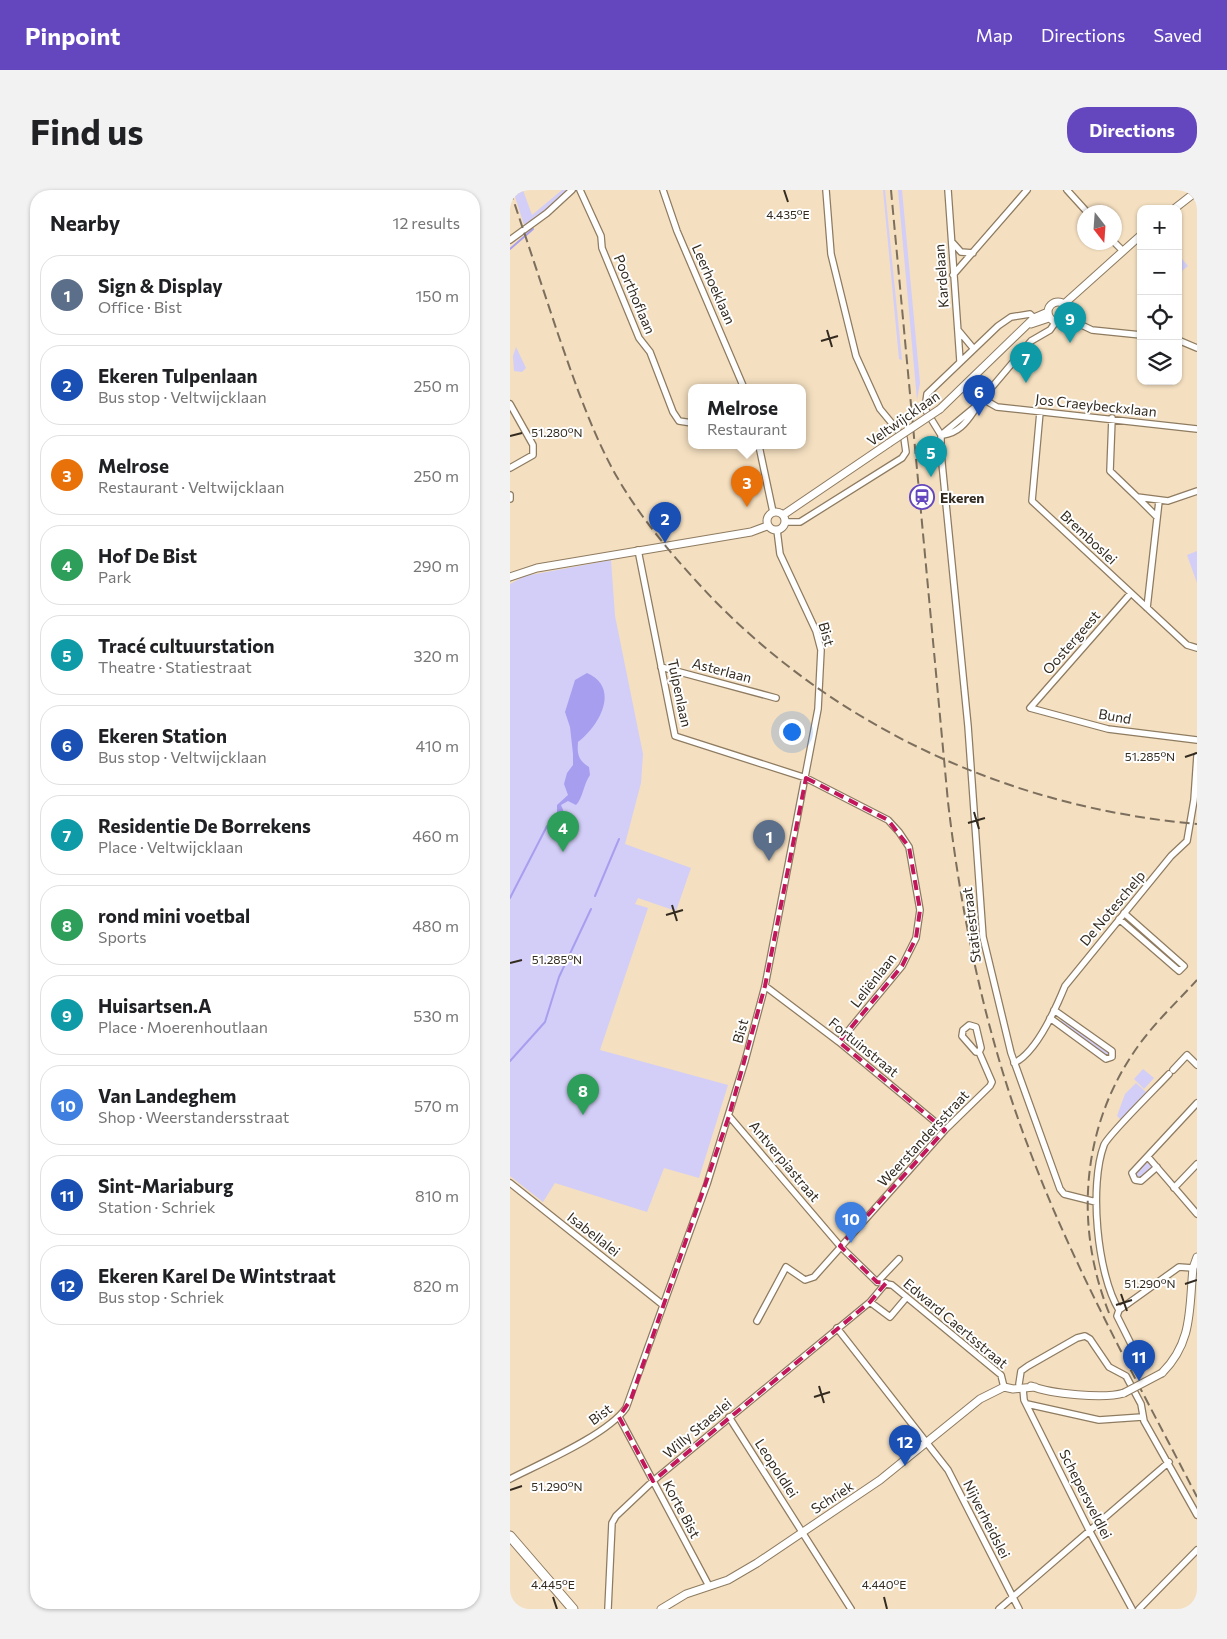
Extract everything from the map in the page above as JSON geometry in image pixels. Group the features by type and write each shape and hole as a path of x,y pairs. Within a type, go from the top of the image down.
{"main road":[{"path":"510,1536 573,1609"}],"street":[{"path":"510,240 547,213 572,190"},
{"name":"Poorthoflaan","path":"580,190 602,236 602,248 639,338 650,352 673,412 679,421 688,423"},
{"name":"Leerhoeklaan","path":"663,190 687,255 714,314 742,384"},
{"path":"760,449 773,512 784,518 800,522 902,458 906,452 904,438 880,409 856,356 831,254 826,190"},
{"name":"Kardelaan","path":"948,190 960,361"},
{"path":"954,275 1027,190"},
{"path":"1067,190 1081,205"},
{"path":"1179,205 1197,191"},
{"name":"Veltwijcklaan","path":"941,435 950,434 962,426 994,383 1031,341 1050,330 1052,304 1064,304 1122,250 1137,239"},
{"path":"951,242 960,252 972,253"},
{"path":"1064,304 1068,309 1067,318 1092,330 1137,335"},
{"path":"941,435 926,413 924,402 930,390 974,348 1011,317 1030,314 1034,318"},
{"name":"Veltwijcklaan","path":"784,518 940,408 1034,318 1051,318 1063,322 1067,318"},
{"name":"Veltwijcklaan","path":"1024,327 1051,318"},
{"path":"958,330 974,348"},
{"path":"1182,342 1197,348"},
{"name":"Jos Craeybeckxlaan","path":"983,399 997,407 1112,418 1197,429"},
{"path":"510,404 533,445 532,455 510,468"},
{"name":"Bremboslei","path":"1040,412 1032,501 1187,645 1197,648"},
{"path":"1112,418 1110,471 1157,517"},
{"name":"Statiestraat","path":"941,435 940,453 968,726 983,937 998,1006 1014,1063 1060,1189 1064,1194 1096,1202"},
{"path":"1137,497 1168,501 1197,491"},
{"path":"1147,608 1159,501"},
{"path":"768,526 766,520 773,512"},
{"path":"510,577 537,568 751,532 768,526 777,530 783,527 784,518"},
{"name":"Bist","path":"510,1479 601,1431 619,1417 631,1399 730,1116 765,986 818,709 821,650 816,631 780,554 777,530"},
{"name":"Tulpenlaan","path":"638,550 675,736 806,778"},
{"name":"Oostergeest","path":"1030,708 1131,593"},
{"name":"Asterlaan","path":"661,667 776,698"},
{"name":"Bund","path":"1030,708 1108,728 1197,740"},
{"name":"De Noteschelp","path":"1014,1063 1024,1056 1050,1018 1065,986 1171,856 1187,841 1194,800 1197,756"},
{"name":"Leliënlaan","path":"806,778 888,820 899,832 909,847 920,910 916,938 902,966 839,1042"},
{"path":"1119,919 1179,971 1184,966 1124,913"},
{"name":"Fortuinstraat","path":"765,986 839,1042 945,1130"},
{"path":"1050,1018 1106,1059 1112,1057 1112,1051 1054,1010"},
{"name":"Weerstandersstraat","path":"757,1321 786,1267 805,1280 814,1277 945,1130 992,1082 979,1052 981,1048 976,1027 969,1025 963,1030 962,1036 976,1052 979,1052"},
{"path":"1120,1310 1102,1256 1096,1202 1104,1143 1187,1055 1197,1065"},
{"path":"1157,1167 1141,1181 1135,1180 1132,1173 1197,1103"},
{"name":"Antverpiastraat","path":"730,1116 840,1246 876,1282"},
{"path":"1148,1157 1197,1214"},
{"path":"1174,1188 1197,1164"},
{"name":"Isabellalei","path":"510,1184 663,1305"},
{"name":"Schriek","path":"661,1609 686,1594 728,1580 880,1480 980,1399 1005,1387 1021,1386 1112,1397 1124,1393 1162,1373 1174,1362 1186,1337 1193,1268 1197,1257"},
{"name":"Edward Caertsstraat","path":"876,1282 899,1260"},
{"path":"1142,1366 1117,1316 1120,1310 1180,1267 1193,1268"},
{"path":"876,1282 886,1282"},
{"name":"Edward Caertsstraat","path":"886,1282 1001,1374 1005,1387"},
{"name":"Willy Staeslei","path":"608,1609 612,1523 616,1516 652,1481 870,1302 886,1282"},
{"path":"870,1302 890,1317 906,1298"},
{"name":"Nijverheidslei","path":"837,1328 948,1470 1019,1609"},
{"path":"1021,1386 1021,1371 1028,1366 1077,1338 1085,1336 1090,1339 1109,1367 1126,1376 1141,1404 1142,1417 1169,1462 1197,1515"},
{"name":"Schepersveldlei","path":"1021,1386 1027,1404 1089,1530 1132,1609"},
{"path":"1027,1404 1100,1420 1142,1417"},
{"name":"Korte Bist","path":"619,1417 625,1424 652,1481 709,1586"},
{"name":"Leopoldlei","path":"729,1417 851,1609"},
{"path":"999,1609 1169,1462"},
{"path":"1139,1609 1197,1550"}],"highlighted area":[{"path":"806,778 888,820 909,847 920,910 916,938 902,966 839,1042 945,1130 840,1246 877,1282 886,1283 870,1302 653,1481 619,1417 631,1399 729,1116 765,986"}],"shaded area":[{"path":"513,190 523,190 532,215 562,190 567,190 549,207 524,225"},
{"path":"883,190 885,190 902,360 899,359"},
{"path":"898,190 902,190 920,383 917,400"},
{"path":"1182,259 1188,266 1182,271"},
{"path":"516,347 526,368 522,372 514,371 513,356"},
{"path":"1197,551 1197,583 1187,555"},
{"path":"611,560 615,616 643,754 641,783 625,844 691,868 676,911 638,898 635,904 648,908 600,1050 728,1085 699,1178 664,1168 647,1212 555,1183 543,1202 510,1176 510,584 525,576"},
{"path":"587,673 597,680 603,688 605,697 599,717 593,727 578,742 579,756 582,762 589,767 590,775 576,805 568,801 561,805 566,817 565,822 555,822 547,826 557,814 557,805 568,795 564,784 567,773 573,765 573,754 570,727 565,712 575,680"},
{"path":"1063,1018 1109,1053 1107,1057 1060,1022"},
{"path":"1143,1069 1154,1078 1144,1089 1134,1079"},
{"path":"1136,1083 1146,1092 1121,1120 1117,1116 1125,1094"},
{"path":"1146,1163 1150,1163 1152,1168 1141,1179 1138,1178 1136,1173"}],"waterway":[{"path":"510,249 533,229"},
{"path":"510,898 547,826"},
{"path":"595,896 619,839"},
{"path":"510,1061 545,1022 559,977 591,909"}],"railway":[{"path":"510,190 576,386 613,470 634,504 671,553 712,598 762,645 816,687 874,724 934,755 997,781 1062,801 1129,815 1197,824"},
{"path":"891,190 948,802 961,892 978,980 1001,1068 1015,1111 1049,1198 1109,1328 1197,1497"},
{"path":"1109,1313 1098,1281 1091,1248 1088,1214 1093,1148 1102,1116 1115,1085 1132,1055 1155,1025 1197,980"}],"place":[{"name":"Huisartsen.A","path":"1070,343"},
{"name":"Residentie De Borrekens","path":"1026,383"},
{"name":"Ekeren Station","path":"979,416"},
{"name":"Tracé cultuurstation","path":"931,477"},
{"name":"Ekeren","path":"922,497"},
{"name":"Melrose","path":"747,507"},
{"name":"Ekeren Tulpenlaan","path":"665,543"},
{"name":"Hof De Bist","path":"563,852"},
{"name":"Sign & Display","path":"769,861"},
{"name":"rond mini voetbal","path":"583,1115"},
{"name":"Van Landeghem","path":"851,1243"},
{"name":"Sint-Mariaburg","path":"1139,1381"},
{"name":"Ekeren Karel De Wintstraat","path":"905,1466"}]}
